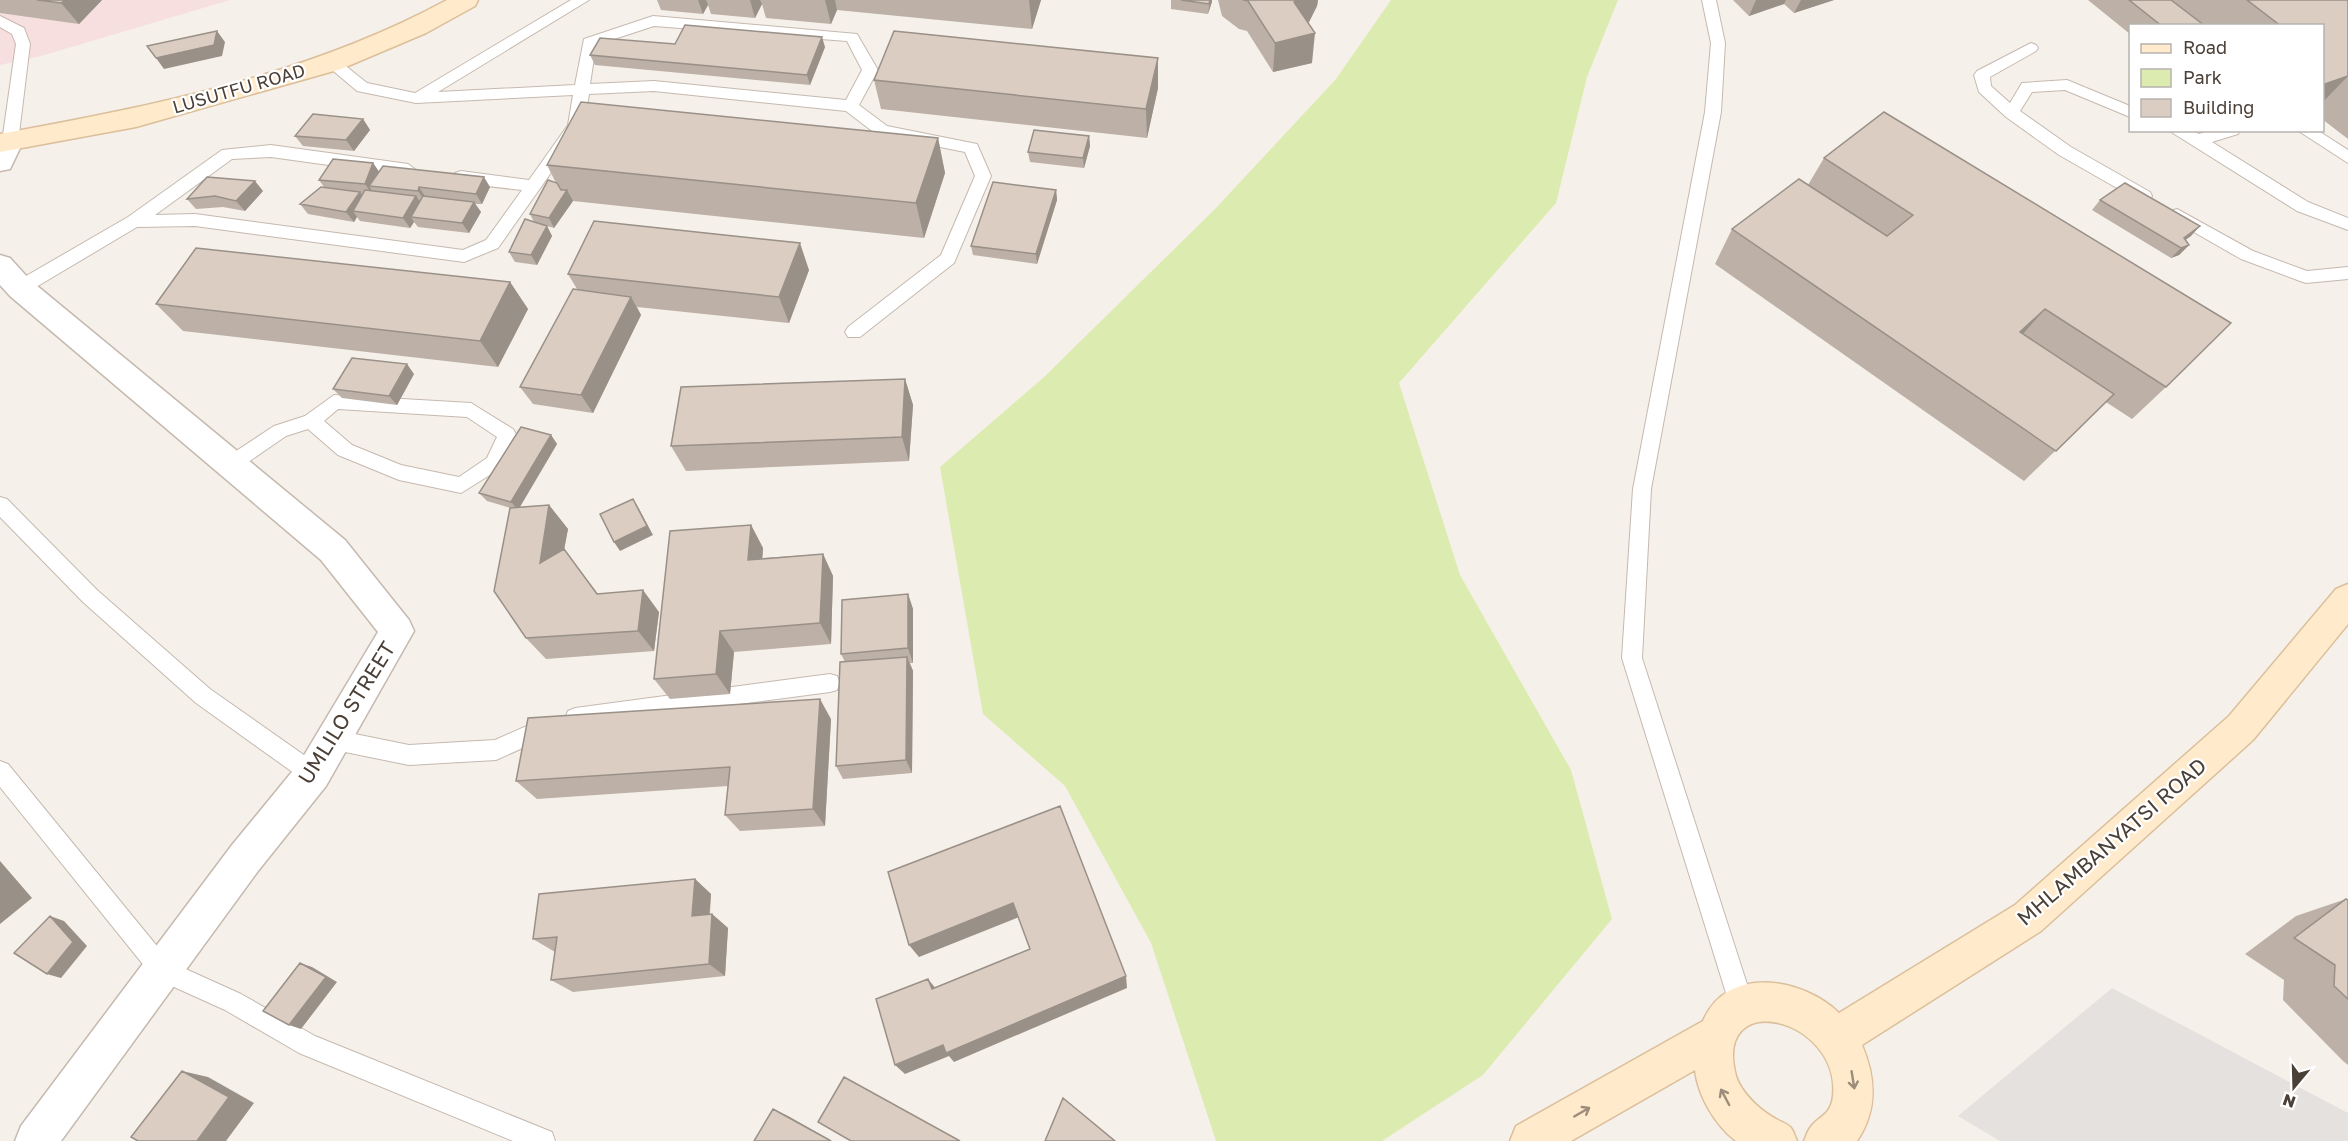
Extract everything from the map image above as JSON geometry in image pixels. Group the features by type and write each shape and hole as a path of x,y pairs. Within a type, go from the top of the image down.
{"main road":[{"name":"LUSUTFU ROAD","path":"3,149 136,118 332,63 417,27 466,0"},
{"name":"MHLAMBANYATSI ROAD","path":"1836,1038 2028,918 2241,728 2348,599"},
{"path":"1776,1141 1745,1123 1727,1103 1717,1081 1713,1057 1715,1036 1725,1018 1742,1006 1760,1001 1780,1001 1801,1009 1820,1020 1836,1038 1849,1060 1855,1085 1852,1107 1840,1136"},
{"path":"1531,1141 1715,1036"}],"street":[{"name":"UMLILO STREET","path":"10,277 333,550 397,631 313,774 245,858 36,1141"}],"lane":[{"path":"416,98 582,0"},
{"path":"1709,0 1718,43 1713,112 1642,489 1632,658 1742,1006"},
{"path":"0,21 19,31 23,44 17,101 3,149"},
{"path":"134,221 195,220 464,256 492,244 576,126 588,42 653,21 852,37 870,70 850,106"},
{"path":"0,39 20,36"},
{"path":"2031,48 1982,75 1984,88 2011,113 2065,151 2247,255 2306,277 2348,273"},
{"path":"332,63 362,87 416,98 654,86 850,106 882,130 971,148 982,176 948,259 854,332"},
{"path":"2011,113 2027,87 2067,86 2129,112"},
{"path":"2181,132 2199,140 2299,204 2348,224"},
{"path":"2199,140 2225,132"},
{"path":"2308,132 2348,157"},
{"path":"10,277 134,221 228,154 271,151 420,171"},
{"path":"442,174 534,186"},
{"path":"231,464 280,431 310,421 334,402 471,411 507,434 494,463 461,485 399,472 345,450 310,421"},
{"path":"0,505 90,596 203,696 313,774"},
{"path":"335,740 409,755 495,750 563,720 647,706 830,683"},
{"path":"0,771 162,970 233,1002 307,1045 543,1141"}],"shaded area":[{"path":"0,0 230,0 41,56 0,65"},
{"path":"2112,988 2348,1113 2348,1141 2000,1141 1958,1116"}],"green space":[{"path":"1391,0 1618,0 1587,77 1556,203 1399,383 1460,575 1571,770 1612,919 1483,1075 1382,1141 1216,1141 1151,943 1065,786 983,714 940,467 1043,378 1216,208 1336,79"}],"building":[{"path":"37,0 65,0 61,3"},
{"path":"1181,0 1210,0 1209,4"},
{"path":"1243,0 1298,0 1294,2 1315,33 1275,43 1248,1"},
{"path":"2129,0 2171,0 2202,24 2159,24"},
{"path":"2247,0 2348,0 2348,76 2324,84 2324,24 2278,24"},
{"path":"685,25 822,37 807,75 590,55 600,38 675,44"},
{"path":"217,31 214,45 156,58 147,46"},
{"path":"894,31 1158,58 1146,109 874,80"},
{"path":"581,102 938,138 916,203 547,165"},
{"path":"1884,112 2231,323 2166,387 2045,309 2020,332 2114,394 2056,451 1732,229 1799,179 1887,236 1913,215 1824,158"},
{"path":"313,114 363,119 346,140 295,136"},
{"path":"1034,130 1089,136 1083,158 1028,152"},
{"path":"333,159 373,163 365,184 319,180"},
{"path":"383,166 484,177 476,194 419,187 418,191 369,186"},
{"path":"207,177 255,181 236,201 215,196 187,199"},
{"path":"548,180 557,183 561,190 567,190 549,218 530,214"},
{"path":"993,182 1056,190 1036,254 971,246"},
{"path":"2125,183 2200,226 2184,238 2189,245 2181,248 2100,200"},
{"path":"321,187 360,192 346,212 300,204"},
{"path":"365,190 416,196 403,218 353,211"},
{"path":"423,196 474,202 462,223 411,217"},
{"path":"525,219 547,226 531,255 509,252"},
{"path":"594,221 800,243 779,297 568,274"},
{"path":"196,248 510,282 480,341 156,304"},
{"path":"573,289 631,297 581,395 520,387"},
{"path":"352,358 407,364 389,396 333,389"},
{"path":"905,379 902,437 671,446 681,387"},
{"path":"521,427 551,435 511,502 479,493"},
{"path":"633,499 647,526 614,542 600,514"},
{"path":"549,505 540,563 564,549 597,594 643,590 638,631 526,638 494,591 510,508"},
{"path":"751,525 748,560 823,554 820,623 720,631 716,674 654,679 670,531"},
{"path":"908,594 908,648 841,654 842,600"},
{"path":"907,657 906,760 836,766 840,662"},
{"path":"820,699 813,809 725,815 730,767 516,781 528,718"},
{"path":"1060,806 1126,976 946,1053 943,1045 895,1065 876,999 928,979 932,989 1030,949 1013,903 909,945 888,872"},
{"path":"695,879 692,916 712,914 709,964 551,980 557,937 533,939 539,894"},
{"path":"2346,899 2348,900 2348,999 2334,986 2335,965 2294,938"},
{"path":"50,916 73,942 47,974 14,953"},
{"path":"300,963 326,977 289,1025 263,1011"},
{"path":"182,1071 229,1097 197,1141 138,1141 131,1137"},
{"path":"844,1077 960,1141 851,1141 818,1122"},
{"path":"1063,1098 1115,1141 1045,1141"},
{"path":"773,1109 831,1141 754,1141"}]}
